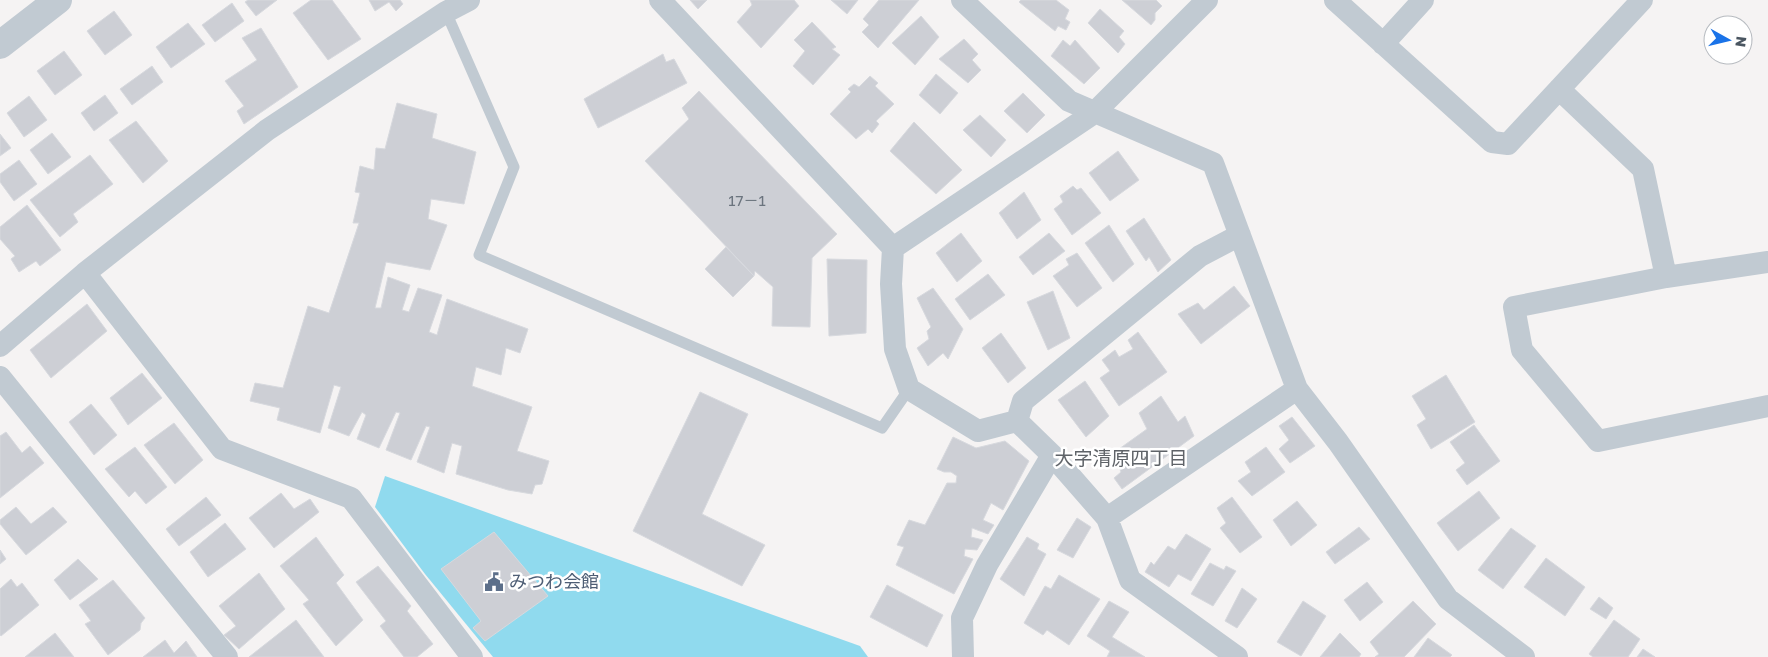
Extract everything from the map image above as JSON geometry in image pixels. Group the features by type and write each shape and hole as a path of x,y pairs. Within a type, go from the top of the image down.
{"street":[{"path":"0,45 58,0"},
{"path":"0,346 85,273 267,130 443,6 469,0"},
{"path":"660,0 893,248 892,284 895,349 909,389 978,431 1018,421"},
{"path":"962,0 1069,102 1213,162 1297,389 1338,442 1448,599 1524,657"},
{"path":"893,248 1094,114 1206,0"},
{"path":"1335,0 1492,142 1508,144 1642,0"},
{"path":"1383,44 1424,0"},
{"path":"1559,90 1643,169 1666,277"},
{"path":"1018,421 1023,400 1200,256 1240,235"},
{"path":"1768,262 1666,277 1514,307 1522,350 1598,441 1768,406"},
{"path":"85,273 222,449 351,498 462,654"},
{"path":"0,377 227,657"},
{"path":"1107,518 1297,389"},
{"path":"1018,421 1052,455 1107,518 1131,582 1237,657"},
{"path":"963,657 962,618 987,565 1052,455"}],"lane":[{"path":"443,6 514,167 478,254 882,428 909,389"}],"water":[{"path":"385,476 860,646 868,657 493,657 425,574 375,507"}],"building":[{"path":"248,0 277,0 256,16 245,2"},
{"path":"311,0 332,0 361,39 328,60 293,13"},
{"path":"369,0 400,0 403,4 396,11 389,2 375,11"},
{"path":"690,0 707,0 698,9"},
{"path":"750,0 794,0 799,6 761,48 737,22 752,5"},
{"path":"831,0 858,0 847,14"},
{"path":"879,0 919,0 878,48 862,32 869,25 863,19"},
{"path":"1021,0 1056,0 1069,10 1065,19 1070,22 1066,30 1058,26 1055,31 1019,2"},
{"path":"1122,0 1156,0 1162,6 1155,13 1155,20 1151,25"},
{"path":"232,3 244,21 215,42 202,25"},
{"path":"1100,9 1124,31 1119,37 1125,44 1118,53 1088,23"},
{"path":"114,11 132,35 105,55 87,31"},
{"path":"921,16 939,37 915,65 892,43"},
{"path":"812,22 836,47 832,49 840,55 813,85 793,66 805,51 794,40"},
{"path":"188,23 205,44 171,68 156,47"},
{"path":"261,28 298,87 244,124 237,111 244,106 225,81 257,60 242,38"},
{"path":"964,39 978,54 972,60 981,70 968,83 939,59"},
{"path":"1063,40 1070,46 1075,40 1100,68 1084,84 1051,56"},
{"path":"64,51 82,75 55,95 37,71"},
{"path":"663,54 666,62 674,59 687,83 598,128 584,99"},
{"path":"152,66 163,82 132,105 120,89"},
{"path":"936,74 958,93 940,114 919,95"},
{"path":"870,76 878,83 875,86 894,104 876,121 879,124 872,133 868,129 856,139 830,114 851,92 848,89 854,84 859,87"},
{"path":"699,91 837,234 812,258 810,327 772,326 773,287 755,271 754,276 645,161 689,119 682,108"},
{"path":"1023,93 1045,115 1027,133 1004,111"},
{"path":"105,95 118,113 94,131 81,113"},
{"path":"29,96 47,120 24,137 7,113"},
{"path":"397,103 437,114 432,138 476,152 464,204 431,199 428,219 447,225 430,270 386,262 375,308 381,308 388,277 410,285 402,310 409,312 418,288 442,295 429,332 437,335 447,299 528,329 520,353 506,348 501,375 476,367 472,386 532,407 517,451 549,461 542,484 535,485 532,494 508,490 456,474 462,446 452,443 444,473 417,462 430,427 426,426 411,460 386,450 400,413 396,412 379,448 357,439 366,415 362,412 349,436 328,428 341,387 334,385 320,433 277,420 280,408 250,401 255,383 283,388 308,306 329,313 359,223 353,223 360,193 355,192 360,166 374,170 376,148 385,149"},
{"path":"980,115 1006,140 991,157 963,130"},
{"path":"136,121 168,161 143,183 109,140"},
{"path":"914,122 962,170 936,194 890,151"},
{"path":"52,133 71,157 48,174 30,150"},
{"path":"0,134 11,148 0,156"},
{"path":"1118,151 1139,180 1110,201 1089,173"},
{"path":"90,155 113,184 73,214 78,222 60,237 30,200"},
{"path":"19,160 37,184 14,201 0,182 0,174"},
{"path":"1073,186 1077,190 1081,188 1101,213 1072,235 1054,209 1063,202 1060,196"},
{"path":"1024,192 1041,220 1017,239 999,213"},
{"path":"27,205 61,250 40,266 36,261 19,272 11,259 15,256 0,239 0,227"},
{"path":"1144,218 1171,260 1158,272 1149,257 1146,261 1126,231"},
{"path":"1109,225 1134,264 1113,282 1085,243"},
{"path":"961,233 982,261 957,282 936,253"},
{"path":"1049,233 1065,251 1033,275 1019,257"},
{"path":"726,247 754,276 733,297 705,269"},
{"path":"1077,253 1102,288 1077,307 1053,276 1069,265 1066,259"},
{"path":"827,259 867,260 866,333 829,336"},
{"path":"988,274 1005,295 970,320 955,299"},
{"path":"1234,286 1250,306 1201,344 1178,314 1198,303 1204,310"},
{"path":"933,288 963,329 948,359 943,353 928,366 917,348 929,339 927,331 931,327 917,298"},
{"path":"1053,291 1070,338 1048,350 1027,302"},
{"path":"87,304 107,331 51,378 30,350"},
{"path":"1138,332 1167,372 1119,406 1100,378 1110,371 1102,360 1115,350 1119,357 1133,349 1128,340"},
{"path":"1001,333 1026,368 1008,383 982,348"},
{"path":"142,373 162,398 128,425 110,398"},
{"path":"1446,375 1475,422 1431,449 1417,425 1426,419 1412,396"},
{"path":"1085,381 1109,416 1086,437 1058,400"},
{"path":"700,392 748,414 702,514 765,545 742,586 633,531"},
{"path":"1161,396 1178,422 1185,416 1194,436 1122,489 1114,478 1121,472 1119,467 1126,462 1119,449 1147,429 1139,413"},
{"path":"91,404 117,435 94,455 69,422"},
{"path":"1292,417 1315,446 1290,463 1279,449 1289,440 1279,426"},
{"path":"174,423 203,460 175,484 144,445"},
{"path":"1474,425 1500,461 1467,485 1456,470 1465,463 1450,442"},
{"path":"6,432 22,453 30,446 44,463 0,498 0,436"},
{"path":"953,437 976,448 1005,441 1029,461 1003,510 991,503 983,520 994,525 988,534 972,528 971,537 983,540 977,550 965,549 964,556 973,559 954,594 896,565 904,547 897,545 909,520 925,525 947,483 956,483 957,476 951,472 937,469"},
{"path":"135,447 167,487 146,504 135,491 129,497 105,469"},
{"path":"1266,447 1285,472 1252,496 1238,481 1251,472 1245,462"},
{"path":"1479,491 1500,518 1458,551 1437,523"},
{"path":"281,493 294,509 310,499 319,512 274,548 249,518"},
{"path":"206,497 221,515 179,546 166,529"},
{"path":"1232,497 1262,537 1240,553 1220,528 1226,523 1217,508"},
{"path":"1297,501 1317,525 1291,546 1273,520"},
{"path":"16,507 31,524 53,507 67,522 26,555 0,524 0,520"},
{"path":"1077,518 1091,527 1073,558 1057,550"},
{"path":"225,523 246,549 208,577 190,552"},
{"path":"1359,527 1370,539 1335,564 1326,552"},
{"path":"1511,528 1536,546 1503,589 1478,570"},
{"name":"みつわ会館","path":"494,532 548,596 485,641 473,628 481,621 441,569"},
{"path":"1186,534 1211,549 1191,581 1178,574 1169,587 1145,572 1151,562 1154,565 1168,546 1175,550"},
{"path":"316,537 344,575 336,583 363,620 336,646 303,604 309,600 280,566"},
{"path":"1027,537 1039,544 1037,549 1046,554 1024,596 1000,579"},
{"path":"0,550 6,559 0,564"},
{"path":"1546,558 1585,587 1565,616 1524,587"},
{"path":"78,559 98,579 70,600 54,580"},
{"path":"1210,563 1224,570 1226,566 1236,571 1213,606 1191,594"},
{"path":"378,566 411,606 407,611 433,644 417,657 404,657 380,626 386,621 356,582"},
{"path":"259,573 285,609 239,649 224,635 236,626 219,606"},
{"path":"1059,575 1100,599 1069,645 1047,630 1043,635 1024,623 1045,586 1051,589"},
{"path":"11,579 17,587 22,583 39,605 1,636 0,589"},
{"path":"113,580 145,618 141,623 140,630 108,655 85,624 91,621 79,605"},
{"path":"1367,582 1383,602 1360,621 1344,600"},
{"path":"887,585 943,615 927,647 870,617"},
{"path":"1242,588 1257,599 1237,628 1225,621"},
{"path":"1599,597 1613,608 1606,619 1590,609"},
{"path":"1109,601 1129,612 1112,637 1145,657 1107,657 1110,651 1087,636"},
{"path":"1303,601 1326,616 1301,656 1277,642"},
{"path":"1413,601 1436,624 1404,657 1375,657 1379,654 1370,642"},
{"path":"296,620 324,657 249,657"},
{"path":"1614,620 1640,639 1628,657 1593,657 1589,654"},
{"path":"55,633 74,657 25,657"},
{"path":"1340,633 1361,654 1359,657 1320,657"},
{"path":"1428,638 1452,655 1450,657 1414,657"},
{"path":"165,640 174,653 186,641 197,657 143,657"},
{"path":"1643,649 1655,657 1637,657"}],"place":[{"name":"みつわ会館","path":"494,582"}],"district":[{"name":"大字清原四丁目","path":"1121,458"}]}
